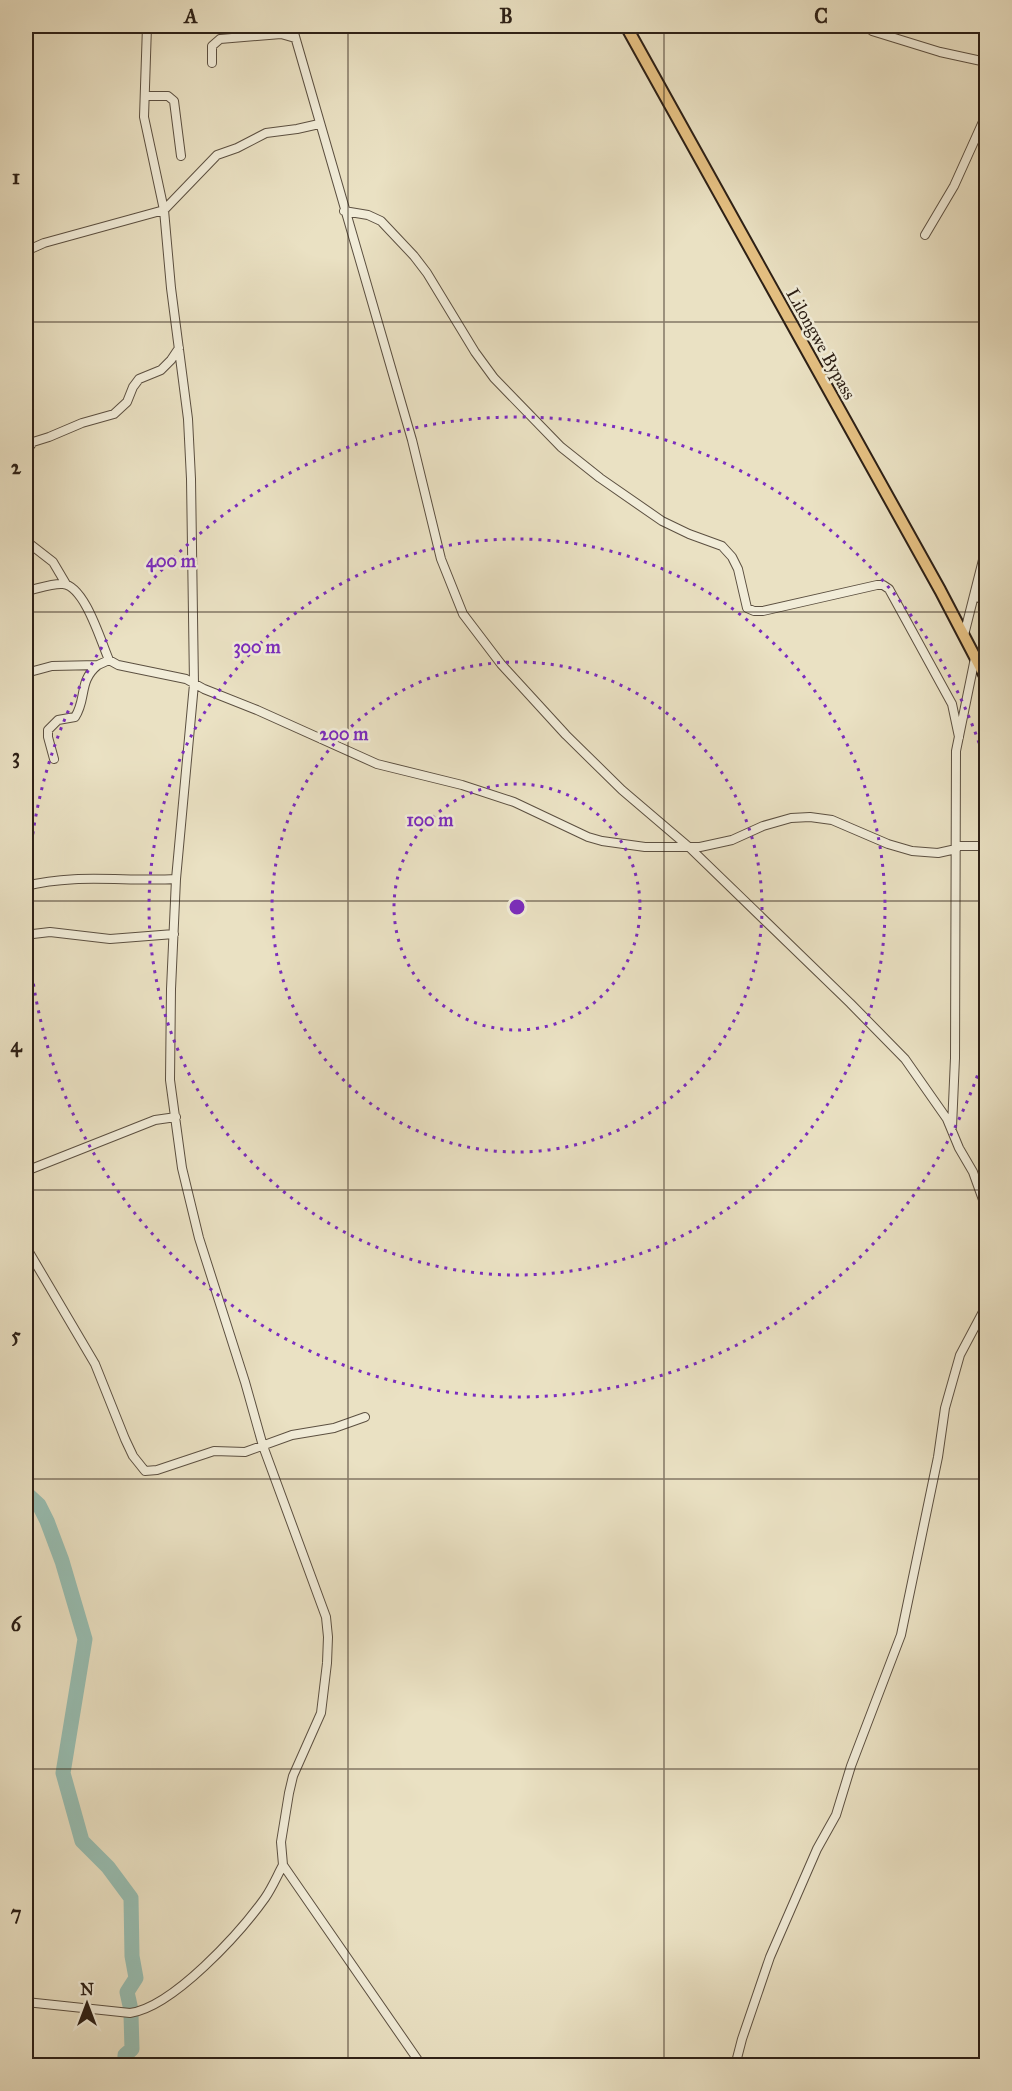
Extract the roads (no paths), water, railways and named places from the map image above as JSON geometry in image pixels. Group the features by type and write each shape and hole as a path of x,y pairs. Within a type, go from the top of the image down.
{"main road":[{"name":"Lilongwe Bypass","path":"626,26 987,678"}],"street":[{"path":"147,26 145,122 164,210 188,419 194,684 176,879 170,1062 182,1168 194,1222 263,1446 326,1617 327,1663 321,1713 293,1776 281,1842 283,1865 406,2040 420,2065"},
{"path":"292,26 344,211 403,407 441,559 463,614 501,664 566,735 622,790 690,848 905,1059 952,1129 987,1208"},
{"path":"870,26 872,31 889,37 987,62"},
{"path":"212,63 212,46 220,39 281,34 295,38"},
{"path":"145,96 168,96 174,101 181,156"},
{"path":"925,235 954,186 987,115"},
{"path":"26,251 44,243 164,210 218,154 237,148 266,133 319,124"},
{"path":"344,211 368,215 381,221 414,256 494,378 561,447 600,478 663,521 689,534 722,546 732,557 738,569 747,608 763,611 878,585 890,589 952,704 959,737"},
{"path":"27,450 33,442 114,414 127,402 139,379 161,370 179,348"},
{"path":"26,542 53,562 66,584 72,587 92,615 109,660 118,665 186,679 377,764 462,785 514,802 588,837 645,847 690,848 732,840 763,826 800,817 832,820 888,844 912,851 938,853 956,847 987,846"},
{"path":"964,635 987,548"},
{"path":"26,591 66,584"},
{"path":"975,597 987,599"},
{"path":"952,1129 955,1058 956,751 975,656"},
{"path":"54,759 48,730 58,720 75,717 79,711 84,682 90,670 109,660"},
{"path":"26,673 52,666 98,665"},
{"path":"26,886 43,881 114,878 176,879"},
{"path":"26,906 26,931 33,934 50,932 110,939 174,934"},
{"path":"26,1171 155,1120 176,1117"},
{"path":"26,1247 95,1364 125,1439 133,1456 145,1471 157,1470 214,1451 245,1452 292,1435 334,1428 365,1417"},
{"path":"735,2066 770,1957 817,1849 836,1815 901,1635 938,1457 945,1408 960,1355 987,1306"},
{"path":"26,2002 130,2013 146,2007 190,1980 227,1942 266,1896 283,1865"}],"waterway":[{"path":"26,1493 39,1505 47,1521 62,1561 85,1639 63,1773 82,1841 108,1867 131,1898 132,1956 136,1978 127,1992 131,2010"},
{"path":"125,2066 125,2055 132,2049 131,2015"}]}
